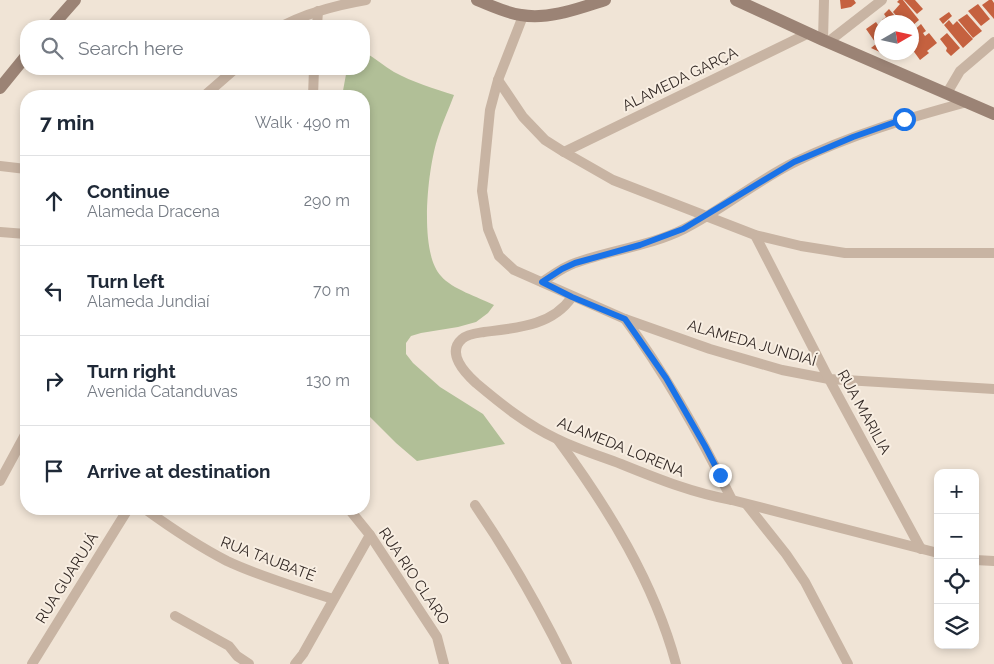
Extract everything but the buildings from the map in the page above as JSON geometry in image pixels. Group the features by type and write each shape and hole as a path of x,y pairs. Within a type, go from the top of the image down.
{"main road":[{"path":"57,20 75,0"},
{"path":"477,0 500,10 523,16 549,15 606,0"},
{"path":"736,0 809,34 994,114"},
{"path":"0,88 20,63"}],"street":[{"path":"294,20 341,4 366,0"},
{"path":"824,0 825,41"},
{"path":"825,41 882,0"},
{"path":"317,20 318,11"},
{"name":"ALAMEDA JUNDIAÍ","path":"523,16 498,80 490,110 482,191 488,229 500,256 514,270 625,319 710,349 782,370 829,379 994,389"},
{"name":"ALAMEDA GARÇA","path":"564,152 809,34"},
{"path":"947,93 960,71 994,42"},
{"path":"211,90 228,75"},
{"path":"313,90 314,75"},
{"path":"498,80 523,117 545,140 564,152 613,180 755,235 801,246 845,253 994,253"},
{"path":"542,282 575,263 648,242 683,229 802,159 853,137 895,122 967,102"},
{"path":"0,166 20,168"},
{"path":"0,232 20,234"},
{"name":"RUA MARILIA","path":"755,235 829,379 921,549"},
{"name":"ALAMEDA LORENA","path":"572,297 564,308 549,318 525,326 476,333 463,338 457,347 457,361 466,373 501,404 558,440 666,483 703,495 732,500 934,552"},
{"path":"625,319 666,378 705,446 732,500"},
{"path":"558,440 587,479 631,552 652,596 676,664"},
{"path":"0,481 20,444"},
{"path":"475,505 521,576 567,664"},
{"path":"747,505 786,554 805,582 848,664"},
{"name":"RUA GUARUJÁ","path":"32,664 124,515"},
{"name":"RUA TAUBATÉ","path":"154,515 202,548 228,562 333,599"},
{"name":"RUA RIO CLARO","path":"354,515 370,535 437,638 444,664"},
{"path":"295,664 370,535"},
{"path":"979,560 994,561"},
{"path":"175,616 229,646 237,656 249,664"}],"green space":[{"path":"370,56 401,76 454,95 434,150 431,168 427,208 429,248 434,264 446,281 458,289 494,305 488,313 476,322 411,336 406,343 406,354 413,363 440,387 483,414 505,444 417,461 370,417 370,90 343,90 346,75 370,75"}],"route":[{"path":"720,475 666,378 625,319 542,282 575,263 640,245 683,229 794,162 853,137 904,119"}]}
